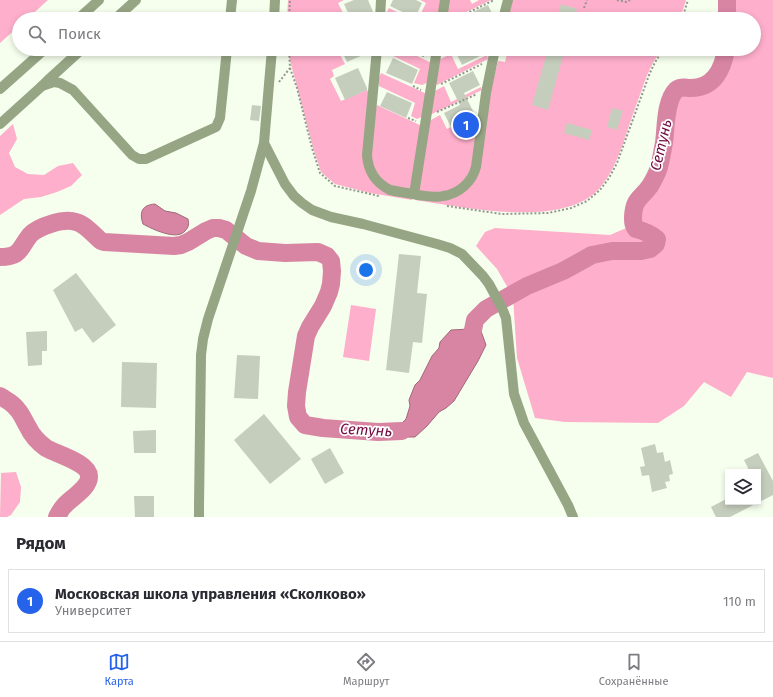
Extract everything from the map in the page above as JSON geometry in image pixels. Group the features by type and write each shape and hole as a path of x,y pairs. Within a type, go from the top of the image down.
{"street":[{"path":"86,12 99,0"},
{"path":"123,12 136,0"},
{"path":"231,12 232,0"},
{"path":"274,12 275,0"},
{"path":"380,12 381,0"},
{"path":"443,12 445,0"},
{"path":"505,12 508,0"},
{"path":"0,89 37,56"},
{"path":"0,124 74,56"},
{"path":"42,86 54,82 60,83 73,90 132,155 139,159 146,159 216,127 220,118 226,56"},
{"path":"199,517 201,355 203,339 208,319 251,191 264,143 271,56"},
{"path":"376,56 367,154 368,165 375,179 390,190 435,197 450,195 463,188 475,172 486,93 494,56"},
{"path":"414,194 436,56"},
{"path":"264,143 285,184 294,196 312,210 331,217 363,224 450,248 462,254 483,276 489,284 506,318 514,394 524,423 573,517"}],"path":[{"path":"289,12 290,0"},
{"path":"469,12 494,0"},
{"path":"584,8 587,0"},
{"path":"616,0 626,2 630,0"},
{"path":"684,12 688,0"},
{"path":"269,90 290,68 289,56"},
{"path":"431,88 485,62"},
{"path":"426,118 480,92"}],"shaded area":[{"path":"0,0 48,0 35,12 12,12 12,32 0,43"},
{"path":"288,0 344,0 338,3 342,12 287,12"},
{"path":"420,0 442,0 440,12 422,12 426,3"},
{"path":"448,0 470,0 472,4 479,0 491,0 466,12 446,12"},
{"path":"512,0 686,0 682,12 509,12"},
{"path":"727,0 773,0 773,378 747,372 731,397 704,382 684,406 658,423 565,422 535,418 517,358 513,297 497,269 476,246 485,232 495,228 610,235 633,225 637,201 649,188 659,165 663,148 667,110 674,93 679,89 698,87 711,81 716,76 725,56 761,56 761,12 727,12"},
{"path":"389,8 397,12 387,12"},
{"path":"289,56 341,56 345,64 332,70 334,76 330,79 341,101 367,90 369,92 370,176 413,197 412,200 370,193 335,184 321,172 313,148"},
{"path":"393,56 417,56 432,63 429,82 422,85 414,83 420,69"},
{"path":"447,56 452,56 458,69 485,56 487,56 488,59 437,85 435,83 438,60"},
{"path":"506,56 657,56 647,75 614,166 599,189 582,201 561,209 537,212 511,212 459,207 415,200 415,198 470,185 498,61 505,62"},
{"path":"381,73 427,94 424,116 417,119 411,116 415,103 379,86 378,80"},
{"path":"444,86 451,102 481,87 482,90 432,114 430,112 433,92"},
{"path":"377,105 422,126 412,191 386,185 371,164 374,113"},
{"path":"440,115 447,129 476,115 479,116 473,166 461,185 443,193 417,191 429,121"},
{"path":"13,124 17,139 9,153 15,167 28,174 44,175 58,166 73,163 82,175 71,186 41,197 24,199 0,215 0,136"},
{"path":"155,204 165,211 176,213 188,219 189,222 186,230 181,234 176,235 158,231 143,224 141,216 144,208"},
{"path":"351,305 376,309 369,361 343,357"},
{"path":"470,329 481,331 486,345 454,401 439,412 415,437 376,437 380,426 394,426 401,424 406,419 410,406 409,400 415,385 420,380 432,356 439,348 440,342 451,330"},
{"path":"16,472 21,487 20,502 11,515 7,517 0,517 1,473"}],"building":[{"path":"354,0 368,0 373,12 348,12 344,4"},
{"path":"393,0 416,0 422,3 418,12 402,12 390,6"},
{"path":"561,4 577,9 576,12 559,12"},
{"path":"488,5 492,12 473,12"},
{"path":"344,56 361,56 347,62"},
{"path":"458,56 480,56 462,65"},
{"path":"546,56 563,56 548,110 532,105"},
{"path":"393,58 418,70 412,84 386,73"},
{"path":"358,68 367,90 345,100 335,78"},
{"path":"473,71 480,85 464,93 475,115 451,127 444,113 460,105 449,83"},
{"path":"387,92 412,103 406,118 380,106"},
{"path":"252,105 261,106 259,121 250,120"},
{"path":"612,108 623,111 617,130 607,127"},
{"path":"567,123 592,130 589,140 564,133"},
{"path":"399,254 421,256 417,293 427,294 422,343 413,342 409,373 386,370"},
{"path":"76,273 116,325 93,343 82,328 75,332 53,290"},
{"path":"47,331 47,351 42,351 42,365 28,366 26,332"},
{"path":"237,355 260,356 258,399 234,398"},
{"path":"122,362 157,363 156,408 121,407"},
{"path":"264,414 301,459 270,484 234,440"},
{"path":"156,430 156,453 134,453 133,431"},
{"path":"655,444 657,453 663,452 665,462 670,460 673,474 669,475 670,481 665,482 667,488 652,492 649,475 642,476 640,467 645,466 641,448"},
{"path":"330,448 344,473 325,484 311,459"},
{"path":"758,453 773,481 773,495 761,501 761,469 748,469 744,460"},
{"path":"134,496 154,496 154,517 135,517"},
{"path":"725,500 725,505 753,505 730,517 716,517 711,507"}],"waterway":[{"name":"Сетунь","path":"727,0 727,12"},
{"name":"Сетунь","path":"463,351 473,330 475,320 486,309 527,286 563,271 592,255 612,251 641,251 650,249 656,244 657,239 647,232 636,229 633,223 633,217 636,203 650,186 659,167 664,143 668,108 672,95 676,90 681,88 706,85 720,70 725,56"},
{"name":"Сетунь","path":"0,257 7,257 16,254 30,235 39,229 65,221 79,223 104,242 174,246 188,242 213,228 219,228 226,230 246,246 258,251 285,253 318,252 327,256 331,261 331,284 323,306 306,336 297,392 296,406 298,417 305,425 323,428 378,432 402,431"},
{"name":"Сетунь","path":"0,396 15,407 22,415 31,433 40,443 46,448 78,463 88,472 89,477 86,485 63,507 57,517"}],"place":[{"name":"Московская школа управления «Сколково»","path":"466,125"}]}
